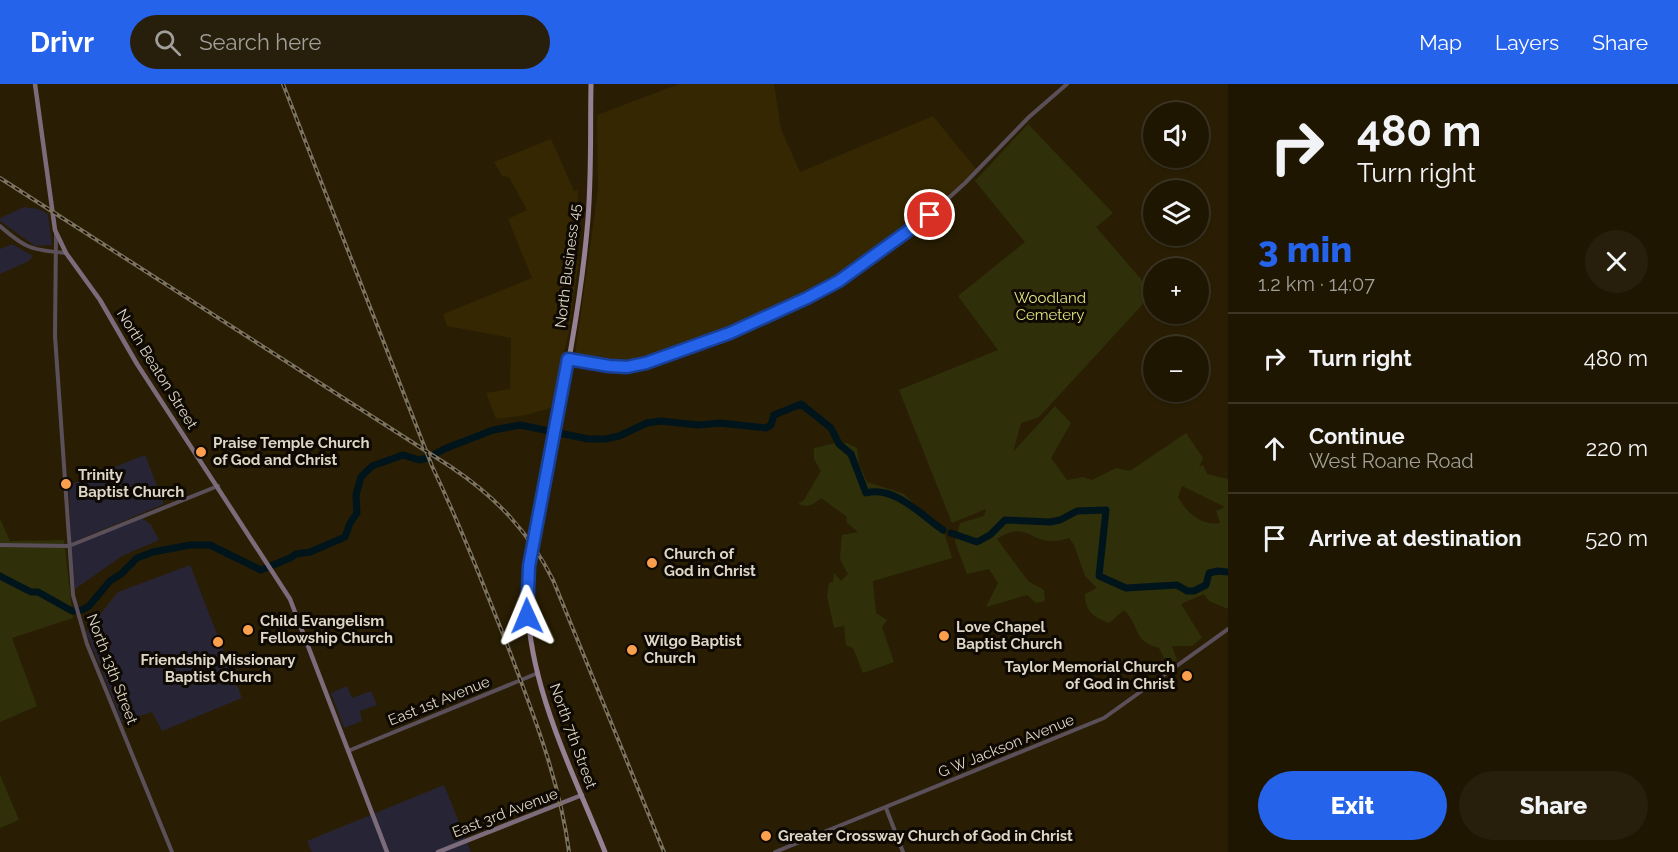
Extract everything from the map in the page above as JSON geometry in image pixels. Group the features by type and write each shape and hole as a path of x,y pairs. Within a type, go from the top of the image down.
{"main road":[{"name":"North Beaton Street","path":"35,84 56,234 66,253 100,300 137,364 265,559 292,605 387,852"},
{"name":"North Business 45","path":"528,626 528,574 568,359 588,227 591,84"},
{"name":"North 7th Street","path":"528,626 538,673 557,734 605,852"},
{"name":"East 3rd Avenue","path":"438,852 582,795"}],"street":[{"path":"568,359 627,367 646,363 730,333 839,281 911,230 946,201 1029,117 1067,84"},
{"path":"0,226 25,246 40,252 66,253"},
{"name":"North 13th Street","path":"56,234 55,336 73,595 87,644 172,852"},
{"path":"0,545 69,546 218,486"},
{"name":"G W Jackson Avenue","path":"775,852 1104,718 1228,629"},
{"name":"East 1st Avenue","path":"348,752 538,673"},
{"path":"886,808 903,852"}],"shaded area":[{"path":"679,84 774,84 781,129 800,172 933,116 976,169 942,202 913,225 828,286 788,305 709,338 639,362 613,363 575,355 598,190 597,115"},
{"path":"551,139 574,191 578,190 574,260 579,261 568,336 551,408 526,415 496,419 486,393 510,389 511,338 447,326 443,314 532,278 508,219 527,210 509,177 502,176 494,162"},
{"path":"24,207 39,209 48,214 52,245 35,246 0,221 0,218"},
{"path":"12,244 33,256 29,261 0,274 0,249"},
{"path":"145,455 164,504 71,543 69,485"},
{"path":"142,518 151,525 159,540 122,556 75,589 71,547"},
{"path":"190,565 242,698 162,731 152,712 122,722 86,632 118,592"},
{"path":"347,686 352,698 371,691 377,705 360,711 362,721 344,728 331,693"},
{"path":"444,785 471,852 312,852 307,841"}],"green space":[{"name":"Woodland Cemetery","path":"1028,124 1113,213 1096,227 1143,281 1143,304 1039,417 1021,423 1013,452 1055,406 1071,423 1051,458 1067,480 1083,477 1092,480 1116,468 1130,471 1186,433 1203,458 1199,467 1203,465 1207,474 1228,479 1228,609 1209,601 1204,594 1181,604 1202,638 1192,646 1172,646 1177,660 1168,666 1159,648 1150,645 1140,637 1124,610 1109,623 1091,613 1086,605 1085,594 1097,588 1085,576 1074,545 1069,538 1056,541 1046,540 1015,531 997,539 1028,581 1044,590 1045,601 1036,603 1027,595 986,607 998,583 989,569 967,574 955,542 960,523 984,516 986,509 952,523 899,390 998,350 958,296 1025,242 975,181","holes":["1182,486 1225,507 1216,511 1220,523 1207,522 1195,517 1178,497"]},
{"path":"847,443 857,448 859,464 867,482 904,494 945,535 952,558 873,581 876,613 887,620 882,627 894,662 863,673 853,648 846,645 844,626 834,628 827,596 829,583 833,582 834,573 841,581 848,574 840,559 842,535 858,532 847,523 846,516 821,498 810,505 798,504 804,500 821,471 814,459 814,448"},
{"path":"0,519 10,541 64,540 73,618 12,638 37,706 0,722"},
{"path":"0,775 19,820 0,828"}],"waterway":[{"path":"0,576 31,592 38,592 72,611 82,610 89,606 110,581 121,574 137,558 153,552 190,545 210,545 261,570 296,554 310,552 345,537 357,513 356,495 361,477 372,466 403,455 419,460 428,458 444,449 493,430 520,425 588,439 619,436 647,423 661,421 698,425 720,423 766,428 771,425 774,415 801,404 831,428 839,444 851,454 866,493 887,493 897,497 943,530"},
{"path":"951,533 977,542 990,535 1005,520 1050,522 1060,520 1077,511 1106,510 1099,576 1126,588 1177,585 1187,591 1194,591 1206,585 1209,573 1228,572"}],"railway":[{"path":"283,84 432,466 472,556 527,697 545,748 559,800 569,852"},
{"path":"0,178 451,467 497,503 533,546 553,580 664,852"}],"place":[{"name":"Praise Temple Church of God and Christ","path":"201,452"},
{"name":"Trinity Baptist Church","path":"66,484"},
{"name":"Church of God in Christ","path":"652,563"},
{"name":"Child Evangelism Fellowship Church","path":"248,630"},
{"name":"Love Chapel Baptist Church","path":"944,636"},
{"name":"Friendship Missionary Baptist Church","path":"218,642"},
{"name":"Wilgo Baptist Church","path":"632,650"},
{"name":"Taylor Memorial Church of God in Christ","path":"1187,676"},
{"name":"Greater Crossway Church of God in Christ","path":"766,836"}],"route":[{"path":"527,616 529,566 568,359 627,367 646,363 730,333 839,281 930,215"}]}
